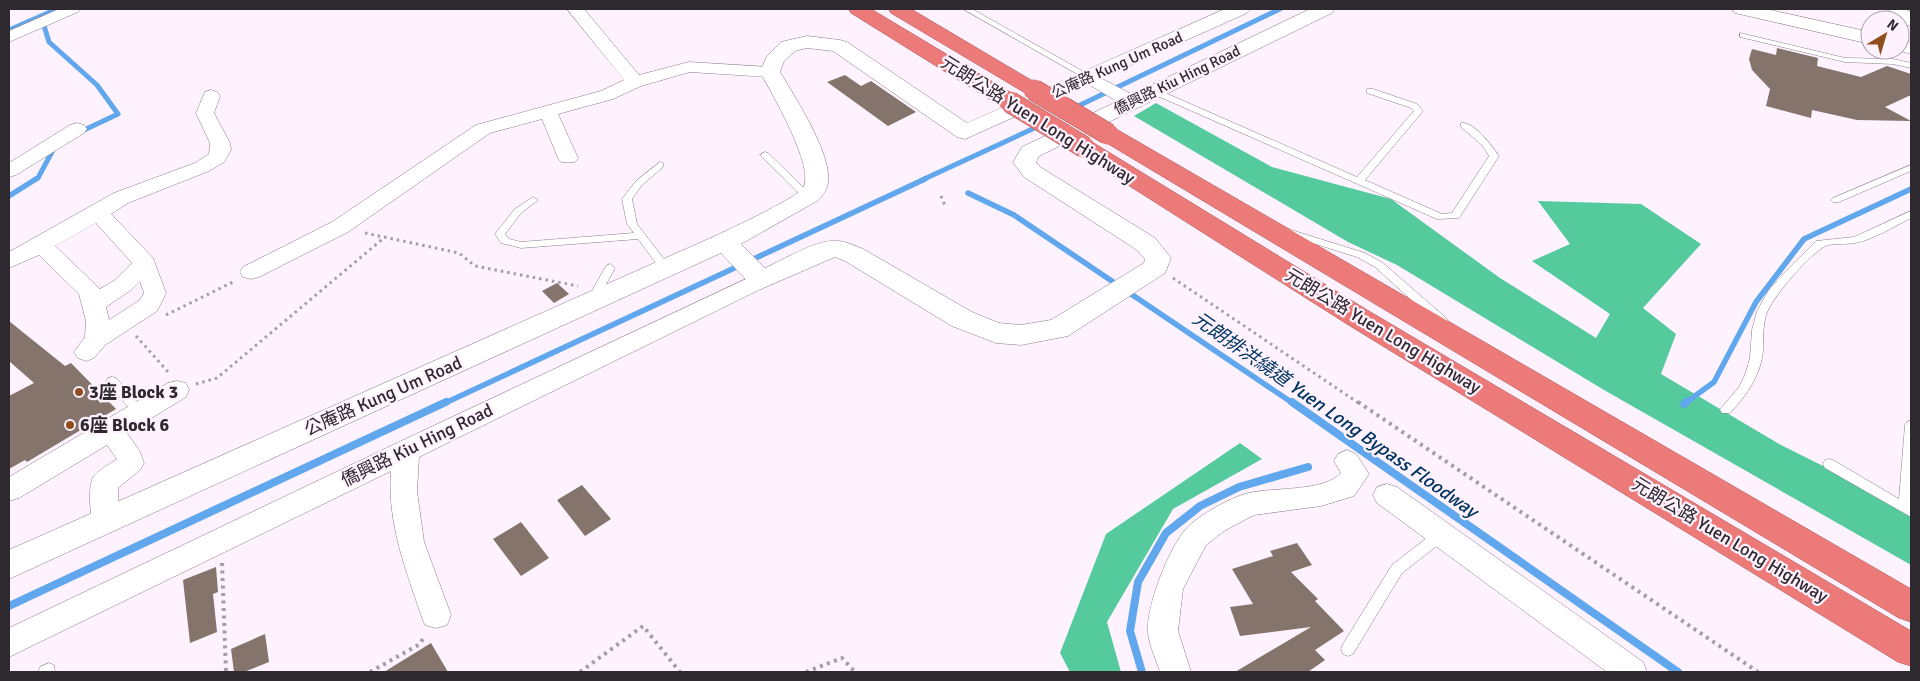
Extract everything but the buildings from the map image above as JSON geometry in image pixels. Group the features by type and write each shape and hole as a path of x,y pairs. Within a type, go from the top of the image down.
{"highway":[{"name":"元朗公路 Yuen Long Highway","path":"858,9 1010,102 1096,141 1255,222 1466,344 1911,607"},
{"name":"元朗公路 Yuen Long Highway","path":"898,9 1034,90 1096,141 1358,317 1911,650"}],"street":[{"path":"12,31 43,9"},
{"path":"575,9 635,82"},
{"name":"公庵路 Kung Um Road","path":"770,72 773,61 786,48 799,42 818,41 840,46 965,132 1235,9"},
{"name":"僑興路 Kiu Hing Road","path":"9,642 406,450 827,250 837,249 854,255 962,319 996,333 1021,336 1058,329 1156,267 1158,258 1146,244 1032,172 1024,162 1030,152 1325,9"},
{"path":"1742,9 1860,36"},
{"path":"1895,9 1911,21"},
{"path":"12,31 66,11"},
{"path":"251,272 340,227 483,129 607,95 635,82 689,67 770,72 810,146 818,182 808,197"},
{"path":"1089,77 1132,102"},
{"path":"9,261 98,213 121,198 202,167 218,158 221,150 220,144 205,113 211,96"},
{"path":"548,112 568,158"},
{"path":"9,171 77,129"},
{"name":"公庵路 Kung Um Road","path":"9,565 602,293 666,269 757,228 766,220 808,197"},
{"path":"41,245 90,291 95,303 98,321 91,346 149,305 155,293 145,263 98,213"},
{"path":"724,242 761,280"},
{"path":"95,303 122,286 145,263"},
{"path":"9,490 177,390"},
{"path":"105,521 104,483 131,463 110,430"},
{"path":"406,450 403,491 410,542 436,614"},
{"path":"1175,672 1163,631 1169,588 1196,537 1214,524 1249,504 1321,495 1344,488 1356,474 1347,461"},
{"path":"1387,495 1632,672"}],"lane":[{"path":"967,9 1089,77"},
{"path":"1743,35 1845,60 1862,62 1888,60 1911,66"},
{"path":"1154,91 1441,217 1455,216 1494,156 1486,143 1464,125"},
{"path":"1358,182 1419,111 1414,106 1370,91"},
{"path":"765,155 808,197"},
{"path":"660,165 639,183 627,200 632,224 666,269"},
{"path":"1836,200 1911,168"},
{"path":"533,200 518,211 500,234 505,241 521,245 641,236"},
{"path":"1726,410 1737,400 1751,376 1755,364 1758,324 1766,301 1782,282 1820,243 1856,240 1911,214"},
{"path":"602,293 610,268"},
{"path":"112,381 140,413"},
{"path":"1829,464 1908,510 1911,425"},
{"path":"1348,649 1397,568 1442,534"}],"path":[{"path":"941,196 946,208"},
{"path":"340,227 459,253 475,266 602,293"},
{"path":"132,332 178,384 177,390 217,378 385,237"},
{"path":"1156,267 1758,672"},
{"path":"222,540 226,672"},
{"path":"370,672 420,644 436,614"},
{"path":"580,672 643,626 680,672"},
{"path":"806,672 842,658 855,672"}],"green space":[{"path":"1156,103 1272,167 1391,199 1500,278 1596,338 1610,314 1532,261 1570,244 1538,201 1641,204 1701,244 1643,308 1676,334 1661,374 1781,445 1911,510 1911,565 1604,390 1397,265 1348,242 1134,116"},
{"path":"1240,443 1262,459 1173,509 1107,622 1121,672 1070,672 1060,653 1106,534"}],"waterway":[{"path":"41,16 57,9"},
{"path":"1074,108 1280,9"},
{"path":"9,30 41,16"},
{"path":"41,16 49,42 97,85 118,114 80,132"},
{"path":"922,180 1041,125"},
{"path":"36,179 53,150"},
{"path":"9,196 36,179"},
{"path":"443,404 925,179"},
{"path":"1686,402 1684,404 1714,382 1756,302 1804,239 1911,189"},
{"name":"元朗排洪繞道 Yuen Long Bypass Floodway","path":"968,193 1014,215 1294,404"},
{"path":"9,606 446,402"},
{"name":"元朗排洪繞道 Yuen Long Bypass Floodway","path":"1292,402 1678,672"},
{"path":"1142,672 1130,631 1138,582 1166,533 1200,506 1239,487 1308,467"}],"place":[{"name":"3座 Block 3","path":"79,392"},
{"name":"6座 Block 6","path":"70,425"}]}
